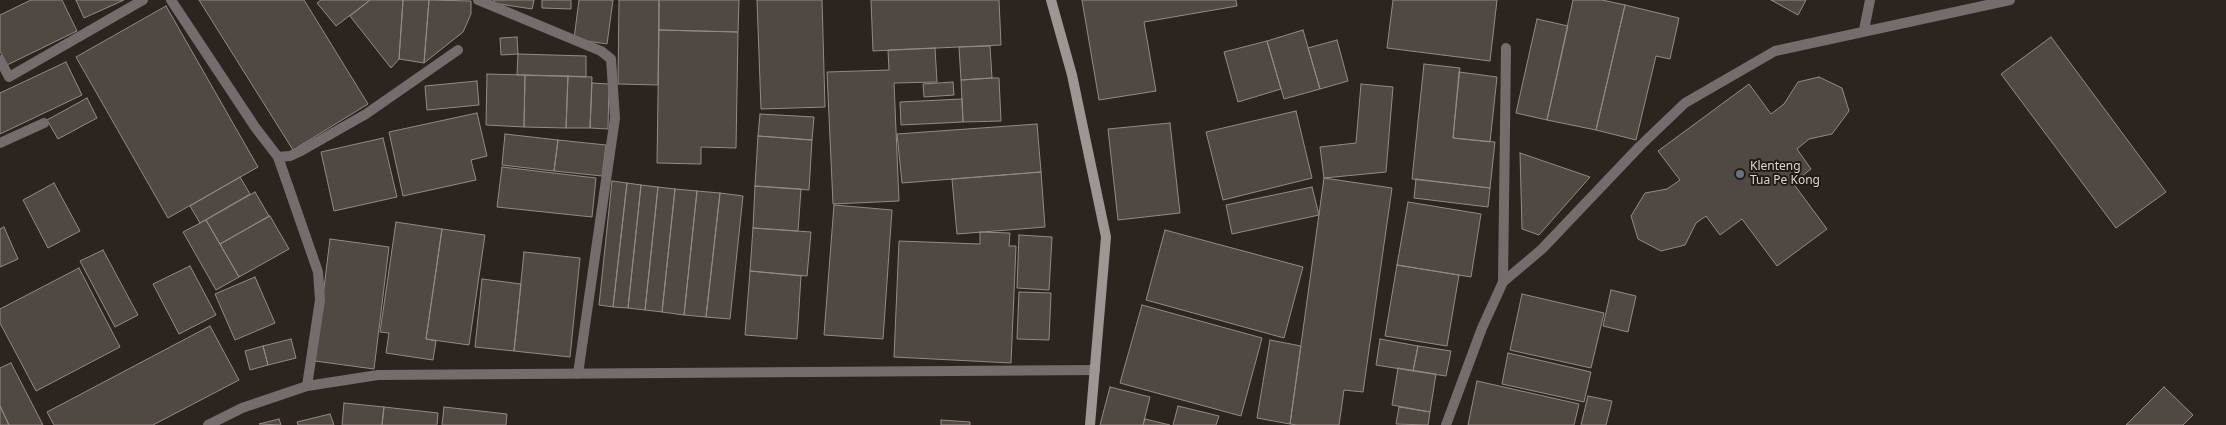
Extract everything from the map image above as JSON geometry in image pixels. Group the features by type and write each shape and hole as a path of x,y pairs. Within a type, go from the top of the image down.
{"street":[{"path":"0,60 9,77 143,0"},
{"path":"171,0 255,126 278,156 318,272 320,300 308,386"},
{"path":"478,0 601,51 612,59 615,118 578,374"},
{"path":"1051,0 1072,75 1106,237 1090,425"},
{"path":"1864,30 1870,0"},
{"path":"1503,282 1542,249 1640,146 1685,103 1775,51 1864,30 2010,0"},
{"path":"1446,425 1482,328 1503,282 1506,48"},
{"path":"278,156 290,156 301,151 366,114 458,50"},
{"path":"0,143 44,123"},
{"path":"208,425 227,421 242,408 308,386 378,375 1095,370"}],"building":[{"path":"31,0 62,0 77,31 7,65 0,51 0,15"},
{"path":"76,0 124,0 84,18"},
{"path":"199,0 304,0 368,104 293,150"},
{"path":"321,0 370,0 336,26 317,3"},
{"path":"370,0 403,0 399,59 391,68 350,16"},
{"path":"403,0 429,0 424,63 399,59"},
{"path":"429,0 471,1 471,14 463,32 424,63"},
{"path":"494,0 534,0 532,9 493,3"},
{"path":"542,0 571,0 571,9 542,8"},
{"path":"579,0 613,0 607,44 574,39"},
{"path":"619,0 659,0 658,85 618,84"},
{"path":"659,0 739,0 738,32 659,30"},
{"path":"757,0 822,0 825,107 761,109"},
{"path":"871,0 999,0 1001,45 873,51"},
{"path":"1082,0 1236,0 1237,6 1144,22 1156,91 1099,100"},
{"path":"1393,0 1497,0 1490,61 1387,48"},
{"path":"1573,0 1602,0 1625,5 1596,130 1547,120"},
{"path":"1771,0 1806,0 1798,15"},
{"path":"1625,5 1679,18 1670,59 1656,56 1636,140 1596,130"},
{"path":"166,6 258,167 168,218 76,57"},
{"path":"1537,19 1568,26 1547,120 1516,113"},
{"path":"659,30 738,32 736,148 701,147 701,164 657,163"},
{"path":"1303,30 1320,89 1284,99 1267,41"},
{"path":"517,37 518,54 501,55 500,38"},
{"path":"2051,37 2166,192 2116,228 2001,74"},
{"path":"1337,40 1348,81 1320,89 1308,48"},
{"path":"1267,41 1281,89 1238,102 1224,52"},
{"path":"990,46 992,78 961,80 959,47"},
{"path":"935,48 937,82 894,83 899,201 833,204 827,72 889,70 888,50"},
{"path":"518,54 586,56 586,77 517,75"},
{"path":"66,62 82,95 0,134 0,93"},
{"path":"1424,64 1460,68 1453,138 1495,142 1490,188 1412,179"},
{"path":"1459,72 1497,77 1490,142 1453,138"},
{"path":"487,74 525,75 524,127 486,125"},
{"path":"525,75 568,76 566,128 524,127"},
{"path":"568,76 592,77 590,128 566,128"},
{"name":"Klenteng Tua Pe Kong","path":"1819,77 1842,88 1849,111 1832,134 1809,139 1797,149 1811,169 1793,183 1827,229 1777,266 1742,219 1720,235 1706,216 1696,223 1685,245 1661,251 1638,239 1631,216 1645,193 1667,189 1680,180 1658,151 1749,84 1771,114 1784,104 1798,82"},
{"path":"999,78 1001,121 963,122 961,80"},
{"path":"477,81 479,105 427,110 425,86"},
{"path":"953,82 954,95 924,97 923,84"},
{"path":"592,83 609,84 608,129 590,128"},
{"path":"1361,84 1393,87 1386,172 1324,178 1320,147 1356,143"},
{"path":"87,98 97,118 58,139 47,120"},
{"path":"962,99 963,122 901,125 900,102"},
{"path":"1296,111 1312,178 1223,200 1206,132"},
{"path":"477,113 487,156 471,160 476,180 403,196 389,132"},
{"path":"760,114 814,117 812,140 758,136"},
{"path":"1170,123 1180,213 1118,220 1108,129"},
{"path":"1037,124 1041,172 902,183 897,134"},
{"path":"505,134 558,140 554,171 502,165"},
{"path":"758,136 812,140 809,190 755,186"},
{"path":"383,138 397,197 334,211 321,152"},
{"path":"558,140 606,145 602,176 554,171"},
{"path":"1520,153 1590,177 1539,235 1522,229"},
{"path":"502,167 596,178 592,217 497,207"},
{"path":"1041,172 1045,227 957,234 952,179"},
{"path":"240,177 250,194 200,223 190,206"},
{"path":"1324,178 1392,188 1363,392 1344,390 1339,425 1297,425 1290,424"},
{"path":"1416,179 1490,188 1488,207 1414,198"},
{"path":"612,181 627,183 613,307 599,305"},
{"path":"54,183 80,231 48,248 23,200"},
{"path":"627,183 641,185 628,308 613,307"},
{"path":"641,185 658,187 645,310 628,308"},
{"path":"755,186 801,189 798,231 753,228"},
{"path":"658,187 675,189 662,312 645,310"},
{"path":"1312,187 1319,215 1232,234 1226,205"},
{"path":"675,189 697,191 684,315 662,312"},
{"path":"697,191 720,193 706,317 684,315"},
{"path":"255,192 269,216 220,244 206,220"},
{"path":"720,193 743,196 730,319 706,317"},
{"path":"1408,202 1481,214 1471,277 1397,265"},
{"path":"834,205 892,210 883,339 824,335"},
{"path":"270,216 289,249 239,277 220,244"},
{"path":"206,220 239,277 216,290 183,232"},
{"path":"396,222 442,229 426,339 436,341 433,360 386,353 389,333 380,332"},
{"path":"4,227 18,259 0,267 0,229"},
{"path":"753,228 811,232 807,276 750,271"},
{"path":"442,229 485,235 469,345 426,339"},
{"path":"1165,230 1303,267 1284,338 1146,300"},
{"path":"980,232 1010,233 1009,246 1016,246 1011,363 894,357 899,241 980,244"},
{"path":"1019,235 1052,237 1049,290 1017,288"},
{"path":"330,239 389,247 374,369 315,361"},
{"path":"103,250 138,315 115,327 80,261"},
{"path":"524,252 580,258 570,357 514,351"},
{"path":"1397,265 1459,275 1447,346 1385,336"},
{"path":"190,266 216,315 179,334 153,284"},
{"path":"79,268 120,347 36,391 0,323 0,309"},
{"path":"750,271 801,276 797,339 745,335"},
{"path":"255,277 275,323 235,340 215,294"},
{"path":"482,279 521,284 514,351 475,347"},
{"path":"1611,290 1636,296 1628,332 1603,326"},
{"path":"1019,292 1051,293 1049,340 1017,339"},
{"path":"1522,294 1604,313 1591,368 1510,350"},
{"path":"1142,305 1262,338 1241,416 1120,383"},
{"path":"210,326 239,380 153,425 54,425 47,412"},
{"path":"291,339 296,358 268,365 263,346"},
{"path":"1380,339 1418,346 1413,371 1376,365"},
{"path":"1270,340 1301,346 1290,424 1257,418"},
{"path":"263,346 268,365 250,370 245,351"},
{"path":"1418,346 1451,351 1446,376 1413,371"},
{"path":"1508,353 1591,372 1584,402 1502,384"},
{"path":"11,363 43,425 9,425 0,406 0,368"},
{"path":"1398,368 1436,374 1430,412 1392,405"},
{"path":"1477,381 1579,404 1574,425 1468,425"},
{"path":"1110,387 1150,397 1143,425 1100,425"},
{"path":"2164,387 2193,415 2183,425 2126,425"},
{"path":"1588,396 1612,401 1606,425 1581,425"},
{"path":"344,403 384,407 382,425 342,425"},
{"path":"0,406 9,425 0,425"},
{"path":"1178,406 1219,416 1216,425 1173,425"},
{"path":"384,407 438,413 437,425 382,425"},
{"path":"444,407 507,414 506,425 442,425"},
{"path":"1399,407 1430,412 1428,425 1396,424"},
{"path":"330,414 334,425 298,425 297,422"},
{"path":"279,419 281,425 259,424"},
{"path":"1145,419 1170,425 1143,425"},
{"path":"941,420 970,422 970,425 941,425"}],"place":[{"name":"Klenteng Tua Pe Kong","path":"1740,174"}]}
